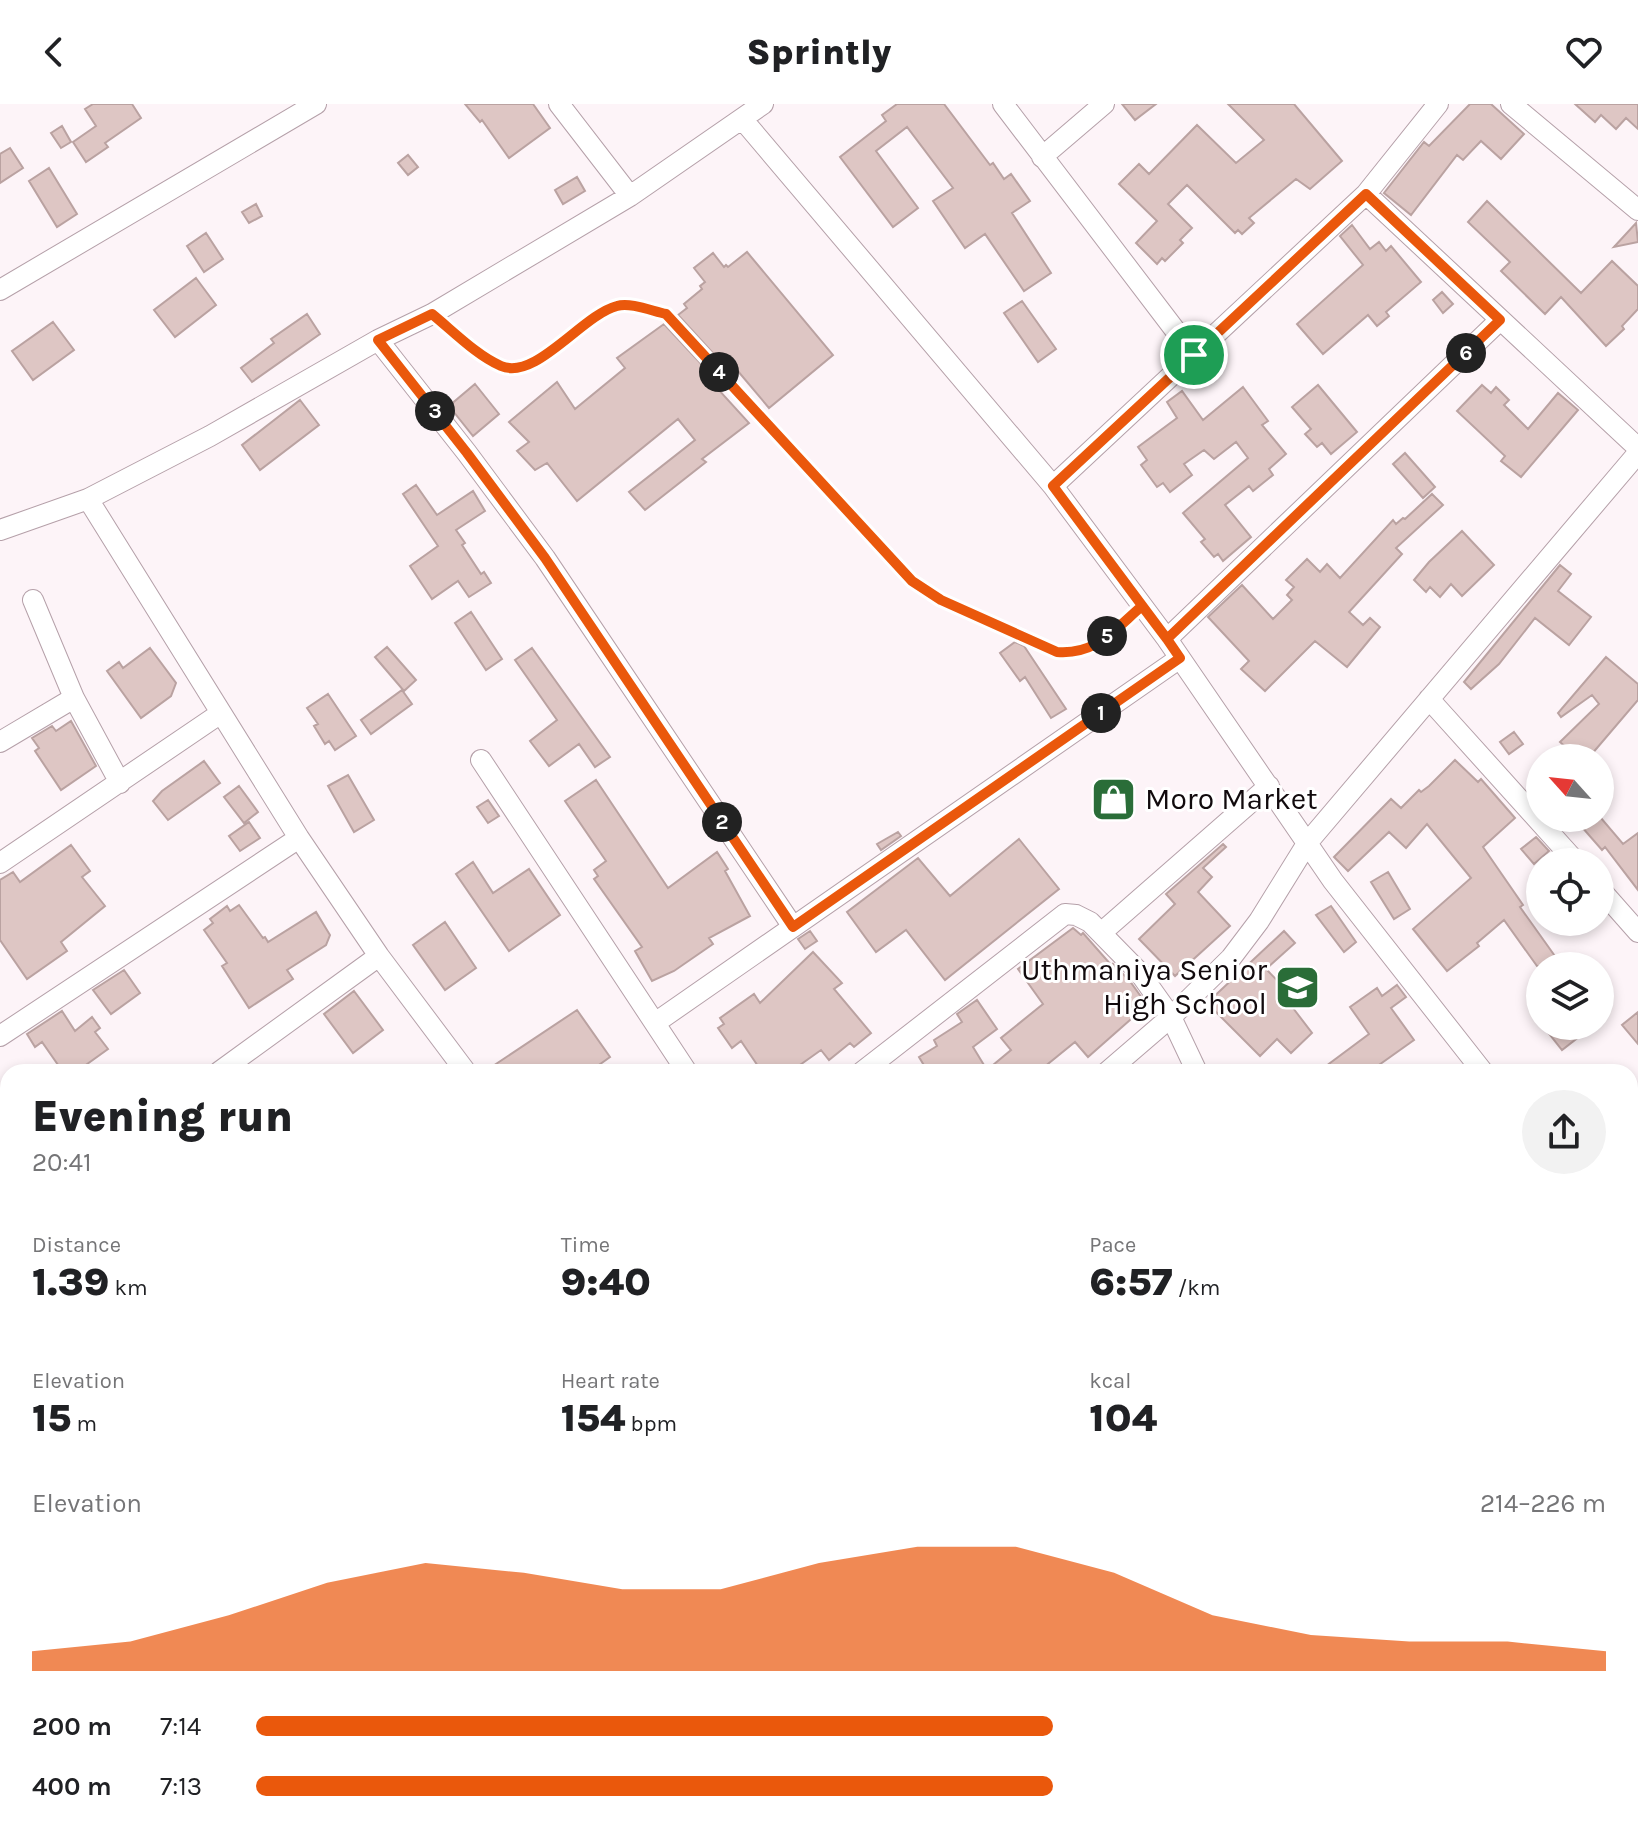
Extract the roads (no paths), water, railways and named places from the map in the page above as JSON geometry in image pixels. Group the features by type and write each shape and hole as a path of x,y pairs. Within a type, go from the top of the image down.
{"street":[{"path":"0,290 316,104"},
{"path":"559,104 630,196"},
{"path":"0,530 88,499 210,436 378,340 432,314 630,196 763,104"},
{"path":"1003,104 1194,355"},
{"path":"1042,157 1104,104"},
{"path":"1053,486 1366,194 1438,104"},
{"path":"1511,104 1638,210"},
{"path":"743,120 1053,486 1167,639 1333,881 1477,1064"},
{"path":"1116,1064 1171,1017 1231,958 1259,921 1308,842 1638,450 1366,194"},
{"path":"1167,639 1500,320"},
{"path":"378,340 545,558 793,927"},
{"path":"88,499 299,838 379,956 460,1064"},
{"path":"33,600 74,698 120,783"},
{"path":"655,1023 1180,658"},
{"path":"0,742 74,698"},
{"path":"1429,699 1563,848"},
{"path":"0,863 221,713"},
{"path":"481,760 682,1064"},
{"path":"1101,933 1269,786"},
{"path":"0,1036 299,838"},
{"path":"1614,905 1638,932"},
{"path":"880,1064 1065,914 1076,915 1090,922 1139,972 1171,1017 1193,1064"},
{"path":"230,1064 379,956"}],"lane":[{"path":"432,314 503,368 528,367 594,317 620,304 666,314 912,581 941,600 1057,652 1074,654 1093,648 1142,606"}],"place":[{"name":"Moro Market","path":"1114,799"},
{"name":"Uthmaniya Senior High School","path":"1298,987"}]}
